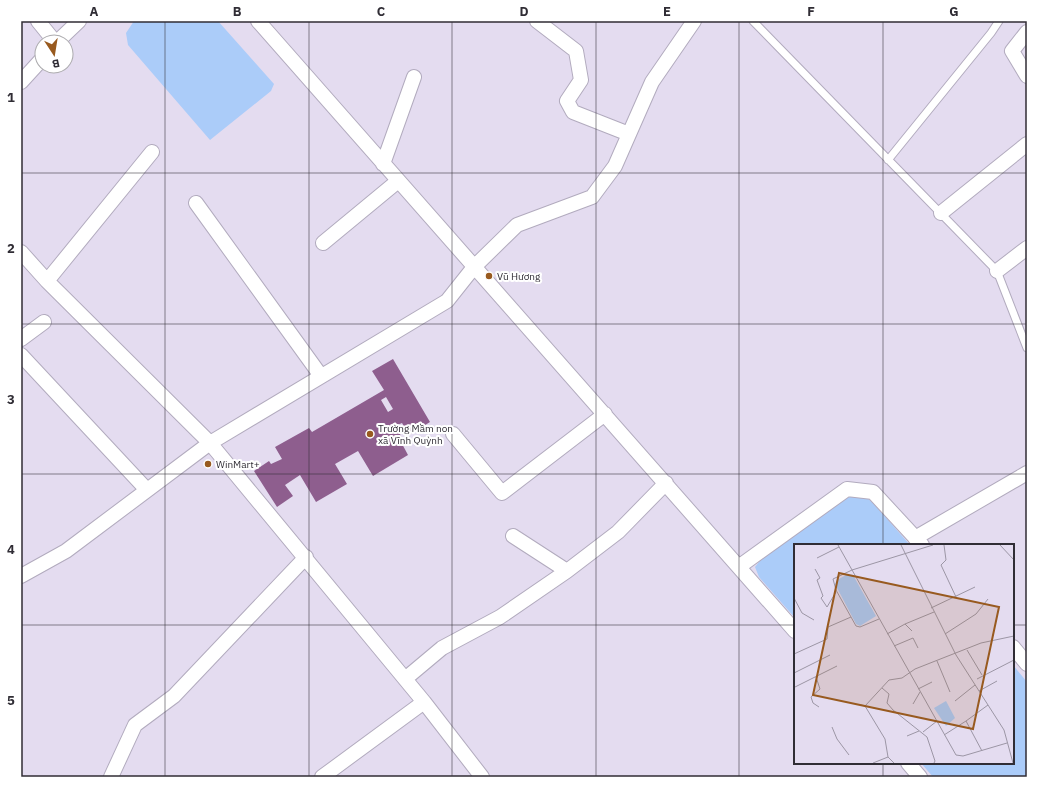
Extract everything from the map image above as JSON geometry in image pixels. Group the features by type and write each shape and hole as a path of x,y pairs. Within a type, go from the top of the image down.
{"street":[{"path":"38,21 49,34"},
{"path":"65,34 79,21"},
{"path":"258,21 740,566 794,630"},
{"path":"537,21 576,51 581,80 567,101 574,112 629,134"},
{"path":"21,576 66,551 210,443 447,301 474,267 517,225 592,197 615,166 652,82 694,21"},
{"path":"1027,32 1012,51 1027,76"},
{"path":"21,82 34,67"},
{"path":"383,164 414,77"},
{"path":"941,213 1027,144"},
{"path":"48,281 152,152"},
{"path":"323,243 398,181"},
{"path":"196,203 321,376"},
{"path":"997,271 1027,248"},
{"path":"21,252 48,281 210,443 306,557 424,702 482,777"},
{"path":"21,338 44,322"},
{"path":"21,356 146,490"},
{"path":"452,434 502,493 605,414"},
{"path":"740,566 848,489 873,492 918,541 1027,473"},
{"path":"405,679 442,648 500,618 567,571 618,532 666,483"},
{"path":"513,536 567,571"},
{"path":"111,777 135,725 174,696 306,557"},
{"path":"1014,648 1027,664"},
{"path":"322,777 424,702"},
{"path":"909,764 920,777"}],"lane":[{"path":"753,21 997,271 1027,348"},
{"path":"888,160 991,33 999,21"}],"water":[{"path":"134,21 218,21 274,84 271,91 210,140 128,45 126,33"},
{"path":"865,496 874,504 909,544 794,544 794,617 759,577 755,567 762,558 845,498"},
{"path":"1014,666 1027,682 1027,776 933,777 922,764 1014,764"}],"building":[{"name":"Trường Mầm non xã Vĩnh Quỳnh","path":"393,359 430,422 409,435 402,423 395,426 403,439 400,440 408,455 373,476 358,451 335,464 347,484 316,502 300,475 285,485 293,496 277,507 254,471 269,461 271,464 282,459 275,447 309,428 312,432 384,390 372,371","holes":["386,397 393,409 388,412 381,400"]}],"place":[{"name":"Vũ Hương","path":"489,276"},
{"name":"Trường Mầm non xã Vĩnh Quỳnh","path":"370,434"},
{"name":"WinMart+","path":"208,464"}]}
